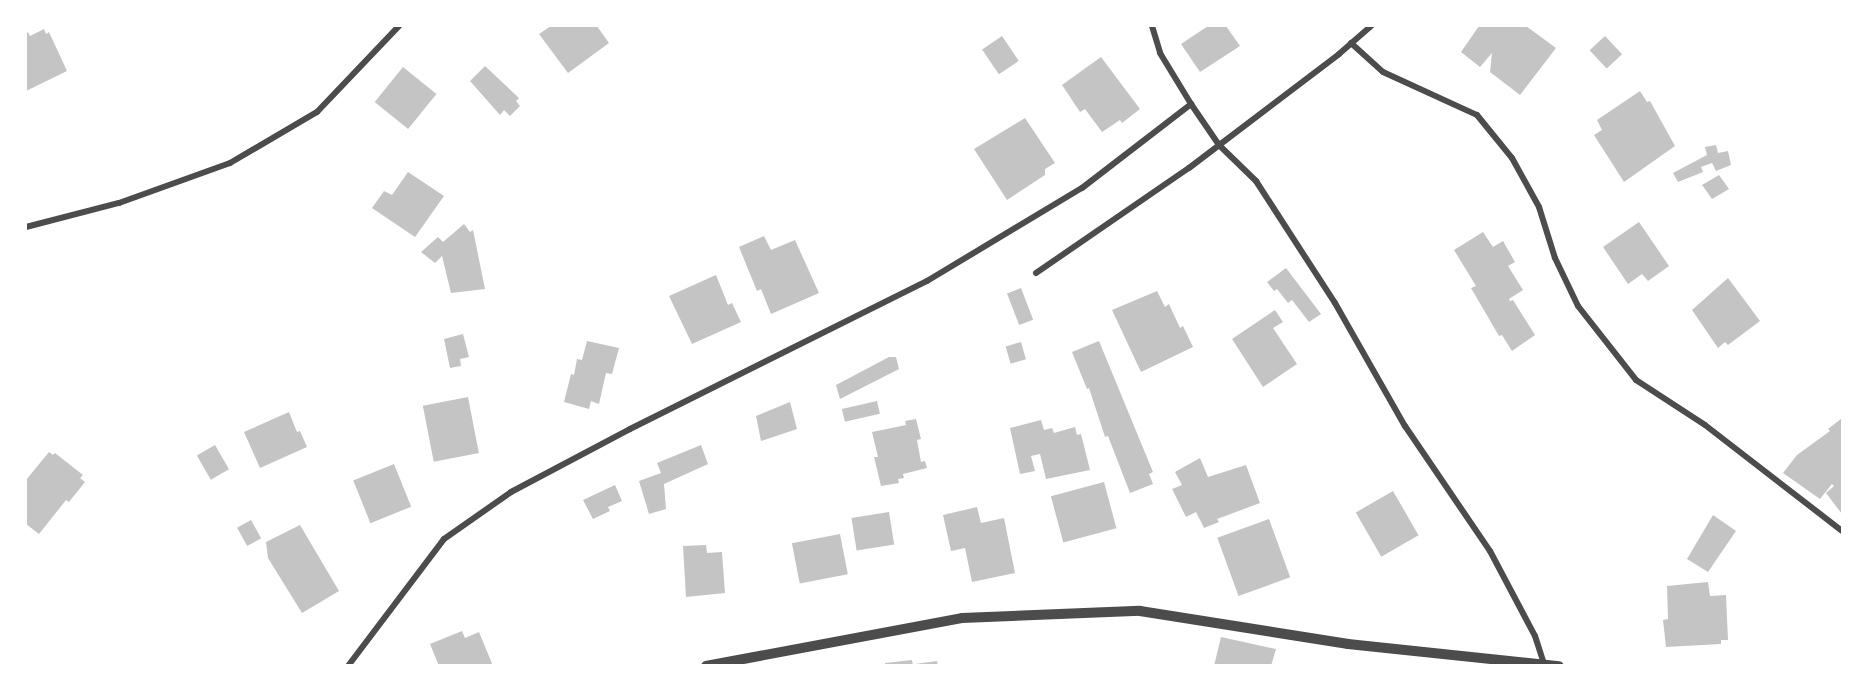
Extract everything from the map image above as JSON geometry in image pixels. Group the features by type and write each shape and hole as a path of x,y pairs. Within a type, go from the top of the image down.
{"street":[{"path":"26,226 119,203 230,163 317,112 399,26"},
{"path":"1152,26 1160,53 1191,104 1219,146 1256,181 1335,303 1405,426 1490,551 1535,636 1544,664"},
{"path":"1036,273 1219,146 1371,26"},
{"path":"1351,43 1383,72 1477,115 1512,158 1539,207 1555,258 1578,306 1636,380 1705,425 1842,531"},
{"path":"348,666 444,539 511,492 630,429 927,281 1082,188 1191,104"},
{"path":"706,666 962,618 1140,611 1348,644 1559,666"}],"building":[{"path":"551,26 597,26 609,43 568,73 539,34"},
{"path":"1208,26 1226,26 1240,46 1200,72 1181,44"},
{"path":"1479,26 1526,26 1556,48 1520,95 1490,72 1492,53 1480,67 1461,52"},
{"path":"44,29 46,34 49,32 67,71 26,91 26,34 28,32 30,36"},
{"path":"1002,36 1019,61 999,74 982,49"},
{"path":"1605,36 1622,54 1607,69 1590,50"},
{"path":"1101,57 1140,109 1122,123 1120,120 1102,132 1085,109 1080,112 1062,85"},
{"path":"485,66 519,98 516,101 520,106 510,116 504,110 500,115 470,81"},
{"path":"403,67 436,94 408,129 375,102"},
{"path":"1640,91 1647,102 1650,101 1675,146 1624,182 1594,135 1602,130 1597,120"},
{"path":"1025,118 1055,163 1045,169 1045,175 1007,200 974,149"},
{"path":"1716,145 1718,153 1728,151 1731,165 1716,171 1712,163 1701,167 1703,172 1678,182 1673,173 1707,155 1705,147"},
{"path":"408,172 444,196 415,237 372,208 384,191 392,195"},
{"path":"1719,175 1729,189 1712,199 1702,185"},
{"path":"1639,222 1669,266 1648,281 1642,274 1628,284 1603,247"},
{"path":"464,224 470,232 473,230 485,289 451,293 442,256 435,263 421,252 438,237 443,242"},
{"path":"1483,232 1493,247 1503,241 1515,262 1508,266 1523,290 1509,299 1513,300 1535,335 1512,351 1502,335 1499,336 1471,288 1476,286 1454,250"},
{"path":"764,236 771,250 795,240 819,293 771,314 761,289 757,291 739,247"},
{"path":"1286,268 1321,314 1309,322 1292,300 1288,303 1277,289 1274,291 1267,282"},
{"path":"716,275 728,305 732,303 741,322 692,344 669,296"},
{"path":"1728,278 1760,321 1728,345 1725,342 1718,348 1692,310"},
{"path":"1021,288 1033,320 1019,325 1007,293"},
{"path":"1157,291 1165,307 1169,304 1180,328 1183,326 1193,347 1141,372 1112,310"},
{"path":"1275,310 1283,322 1273,328 1297,364 1263,387 1232,339"},
{"path":"463,334 469,357 460,359 461,366 450,368 444,339"},
{"path":"587,341 619,348 612,374 606,373 599,404 591,401 589,409 564,402 571,374 574,375 577,359 582,360"},
{"path":"1099,341 1153,472 1149,474 1153,484 1130,493 1108,436 1105,437 1089,388 1087,389 1072,352"},
{"path":"1021,342 1026,359 1011,364 1006,346"},
{"path":"889,357 896,357 899,369 840,399 836,385"},
{"path":"468,397 479,453 434,462 423,406"},
{"path":"877,401 880,414 845,422 842,409"},
{"path":"790,402 797,429 761,441 756,416"},
{"path":"289,412 297,432 300,431 307,447 260,468 244,432"},
{"path":"1842,418 1842,514 1826,493 1834,486 1832,484 1820,499 1783,473 1797,455 1830,431 1828,429"},
{"path":"916,419 921,439 917,440 921,462 925,461 927,468 903,474 904,478 898,479 899,483 881,486 874,457 878,457 872,432 906,425 905,421"},
{"path":"1041,420 1044,430 1052,428 1054,433 1075,427 1077,435 1081,434 1090,470 1046,479 1040,454 1031,456 1035,471 1020,474 1010,428"},
{"path":"215,445 229,469 211,480 197,455"},
{"path":"701,445 708,464 664,484 666,509 649,514 639,481 661,473 657,463"},
{"path":"49,452 53,455 55,453 83,475 80,478 85,482 69,502 66,500 39,534 26,524 26,480"},
{"path":"1200,458 1208,477 1246,465 1260,503 1217,519 1219,522 1204,528 1196,512 1186,517 1172,489 1182,485 1175,472"},
{"path":"394,464 411,507 370,523 353,480"},
{"path":"1104,482 1116,528 1063,543 1051,496"},
{"path":"615,485 622,501 608,507 610,511 593,519 583,500"},
{"path":"1393,491 1418,535 1381,557 1356,512"},
{"path":"977,507 981,523 1004,518 1015,573 972,582 965,548 951,551 943,515"},
{"path":"889,512 894,545 857,551 851,518"},
{"path":"1713,515 1736,531 1708,572 1687,559"},
{"path":"1269,519 1290,577 1239,596 1217,538"},
{"path":"251,520 261,538 247,546 237,528"},
{"path":"300,525 339,591 302,613 268,558 266,542"},
{"path":"840,534 848,574 800,584 792,543"},
{"path":"706,545 707,553 722,552 725,593 686,597 683,546"},
{"path":"1708,582 1710,596 1726,595 1728,640 1721,640 1721,644 1666,647 1663,620 1668,619 1667,586"},
{"path":"462,631 465,638 479,632 493,666 439,666 430,644"},
{"path":"1221,637 1276,649 1271,666 1214,666"},
{"path":"912,660 913,666 885,666 885,663"},
{"path":"937,661 938,666 916,666 915,664"}]}
